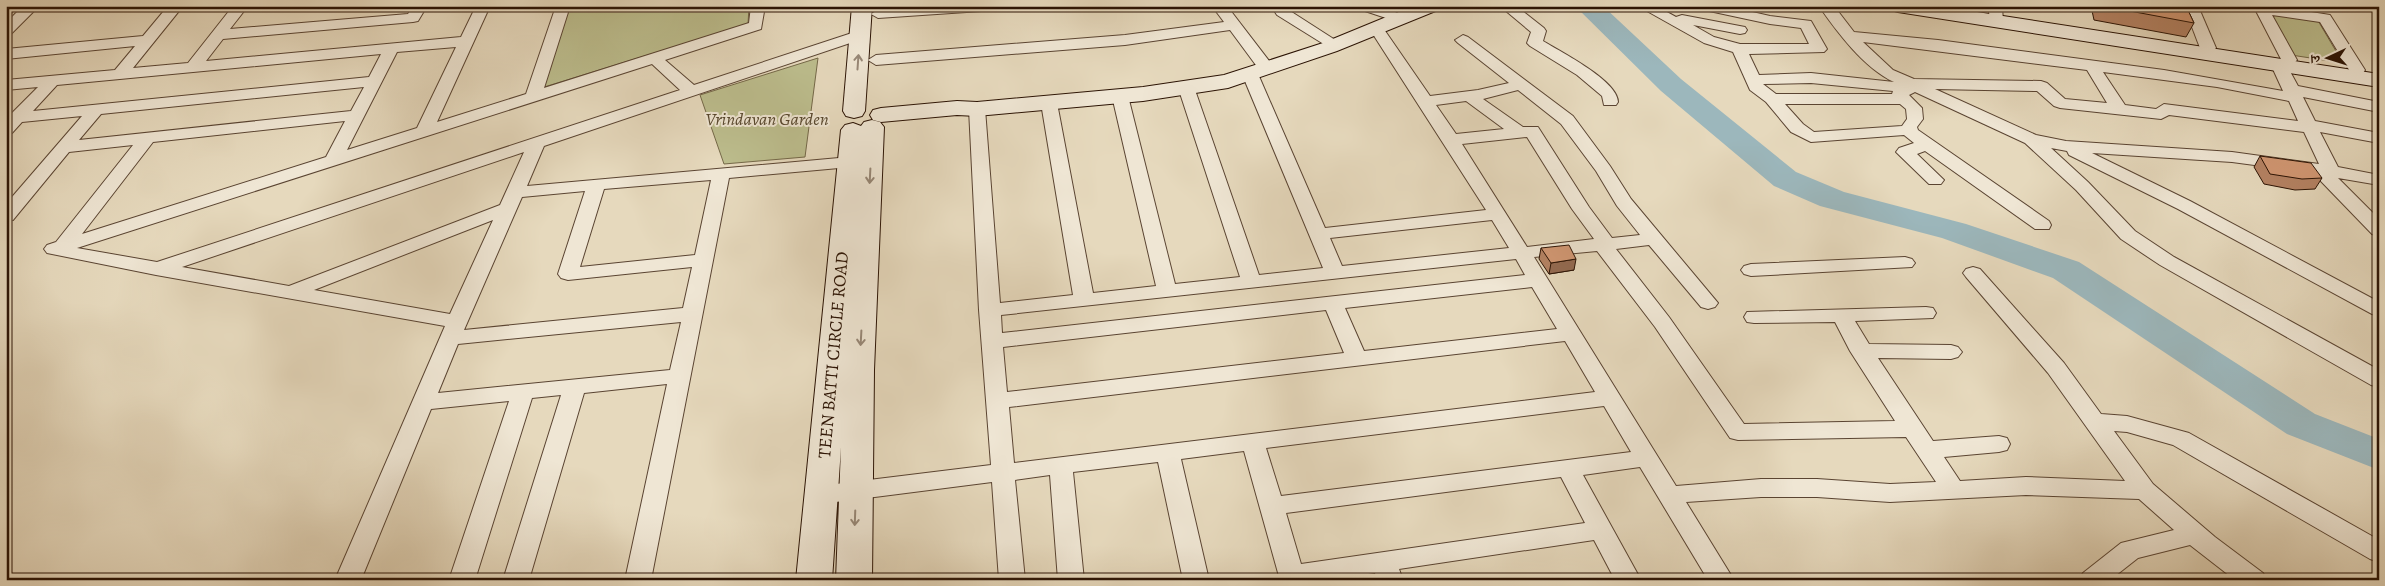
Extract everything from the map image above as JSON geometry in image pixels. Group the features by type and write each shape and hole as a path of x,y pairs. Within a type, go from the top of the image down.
{"street":[{"path":"6,31 32,6"},
{"path":"120,74 176,6"},
{"path":"193,67 241,6"},
{"path":"218,35 414,18 420,6"},
{"path":"424,131 483,6"},
{"path":"534,97 563,6"},
{"path":"692,314 454,330 290,292 54,249 756,26 758,6"},
{"path":"873,9 996,6"},
{"path":"1220,6 1234,25 1258,71 1318,234 1335,273"},
{"path":"1304,6 1282,12 1336,44"},
{"path":"1364,6 1406,12"},
{"path":"869,119 957,115 977,109 1120,96 1228,81 1336,44 1376,28 1406,12 1431,6"},
{"path":"1507,6 1539,31 1536,43 1582,72 1610,95 1610,102"},
{"path":"1644,6 1709,40 1739,49 1819,50 1806,24 1770,20 1705,6"},
{"path":"1826,6 1849,36 1887,73 1909,90 1915,119 1909,127 1910,130"},
{"path":"1898,6 1996,14 2285,63 2379,74"},
{"path":"1940,6 2208,48 2379,81"},
{"path":"2191,6 2208,48"},
{"path":"869,119 860,35 873,9"},
{"path":"854,580 859,370 869,119 876,60 873,9"},
{"path":"2357,70 2326,18 2262,9 2285,63 2292,94 2309,126 2325,170 2379,230"},
{"path":"1663,16 1740,30"},
{"path":"876,60 1116,41 1234,25"},
{"path":"1376,28 1498,214 1721,580"},
{"path":"156,269 860,35"},
{"path":"1849,36 1922,42 2206,80 2379,107"},
{"path":"6,54 148,40"},
{"path":"1463,40 1497,64 1519,85 1567,120 1604,170 1623,202 1652,239 1708,303"},
{"path":"6,85 467,41"},
{"path":"333,160 392,48"},
{"path":"1739,49 1756,86 1772,99 1797,128 1811,137 1910,130 2042,225"},
{"path":"655,59 691,91"},
{"path":"2092,66 2119,110"},
{"path":"1753,80 1810,78 1909,90 2031,139 2066,146 2232,157 2325,170 2379,180"},
{"path":"6,130 52,80"},
{"path":"18,117 375,81"},
{"path":"1425,102 1469,96 1519,85"},
{"path":"1772,99 1909,90 2041,86 2060,103 2161,114 2164,109 2309,126 2379,138"},
{"path":"1186,87 1252,282"},
{"path":"1120,96 1167,291"},
{"path":"1469,96 1519,132"},
{"path":"1049,102 1084,300"},
{"path":"6,216 96,109"},
{"path":"977,109 992,341 1012,580"},
{"path":"64,147 357,115"},
{"name":"TEEN BATTI CIRCLE ROAD","path":"814,580 850,162 869,119"},
{"path":"1451,140 1532,131 1604,244 1662,322 1738,432 1912,429"},
{"path":"63,246 148,137"},
{"path":"2031,139 2082,186 2128,235 2167,261 2379,380"},
{"path":"348,580 454,330 537,142"},
{"path":"1928,144 1906,152 1935,180"},
{"path":"2066,146 2184,205 2379,310"},
{"path":"290,292 511,200 596,185 850,162"},
{"path":"638,580 721,174"},
{"path":"596,185 568,274 703,260"},
{"path":"1318,234 1498,214"},
{"path":"990,310 1652,239"},
{"path":"1751,270 1906,263"},
{"path":"1973,273 2056,368 2096,420 2145,490 2195,534 2254,580"},
{"path":"992,341 1538,280"},
{"path":"1333,303 1357,359"},
{"path":"1754,317 1926,313"},
{"path":"1841,315 1861,351 1954,490"},
{"path":"997,401 1571,334"},
{"path":"1861,351 1951,352"},
{"path":"424,402 680,376"},
{"path":"516,580 575,387"},
{"path":"462,580 524,392"},
{"path":"820,495 1610,398"},
{"path":"2096,420 2127,424 2180,439 2240,471 2379,552"},
{"path":"1253,442 1292,577 1387,571 1601,530"},
{"path":"1926,450 1999,444"},
{"path":"1168,452 1196,580"},
{"path":"1272,506 1647,458"},
{"path":"1061,465 1071,580"},
{"path":"1568,468 1628,580"},
{"path":"1669,495 1761,488 1817,488 1890,493 2026,486 2145,490"},
{"path":"2092,580 2130,550 2195,534"}],"green space":[{"path":"569,6 749,6 748,24 541,88"},
{"path":"2268,12 2317,19 2343,63 2291,55"},
{"name":"Vrindavan Garden","path":"818,58 805,157 724,164 700,95"}],"building":[{"path":"2103,6 2186,6 2194,23"},
{"path":"2260,156 2311,163 2322,178 2302,179 2270,174"},
{"path":"1569,245 1576,259 1551,263 1541,248"}],"waterway":[{"path":"1588,6 1671,85 1785,179 1832,199 1954,231 2066,270 2301,424 2379,455"}]}
